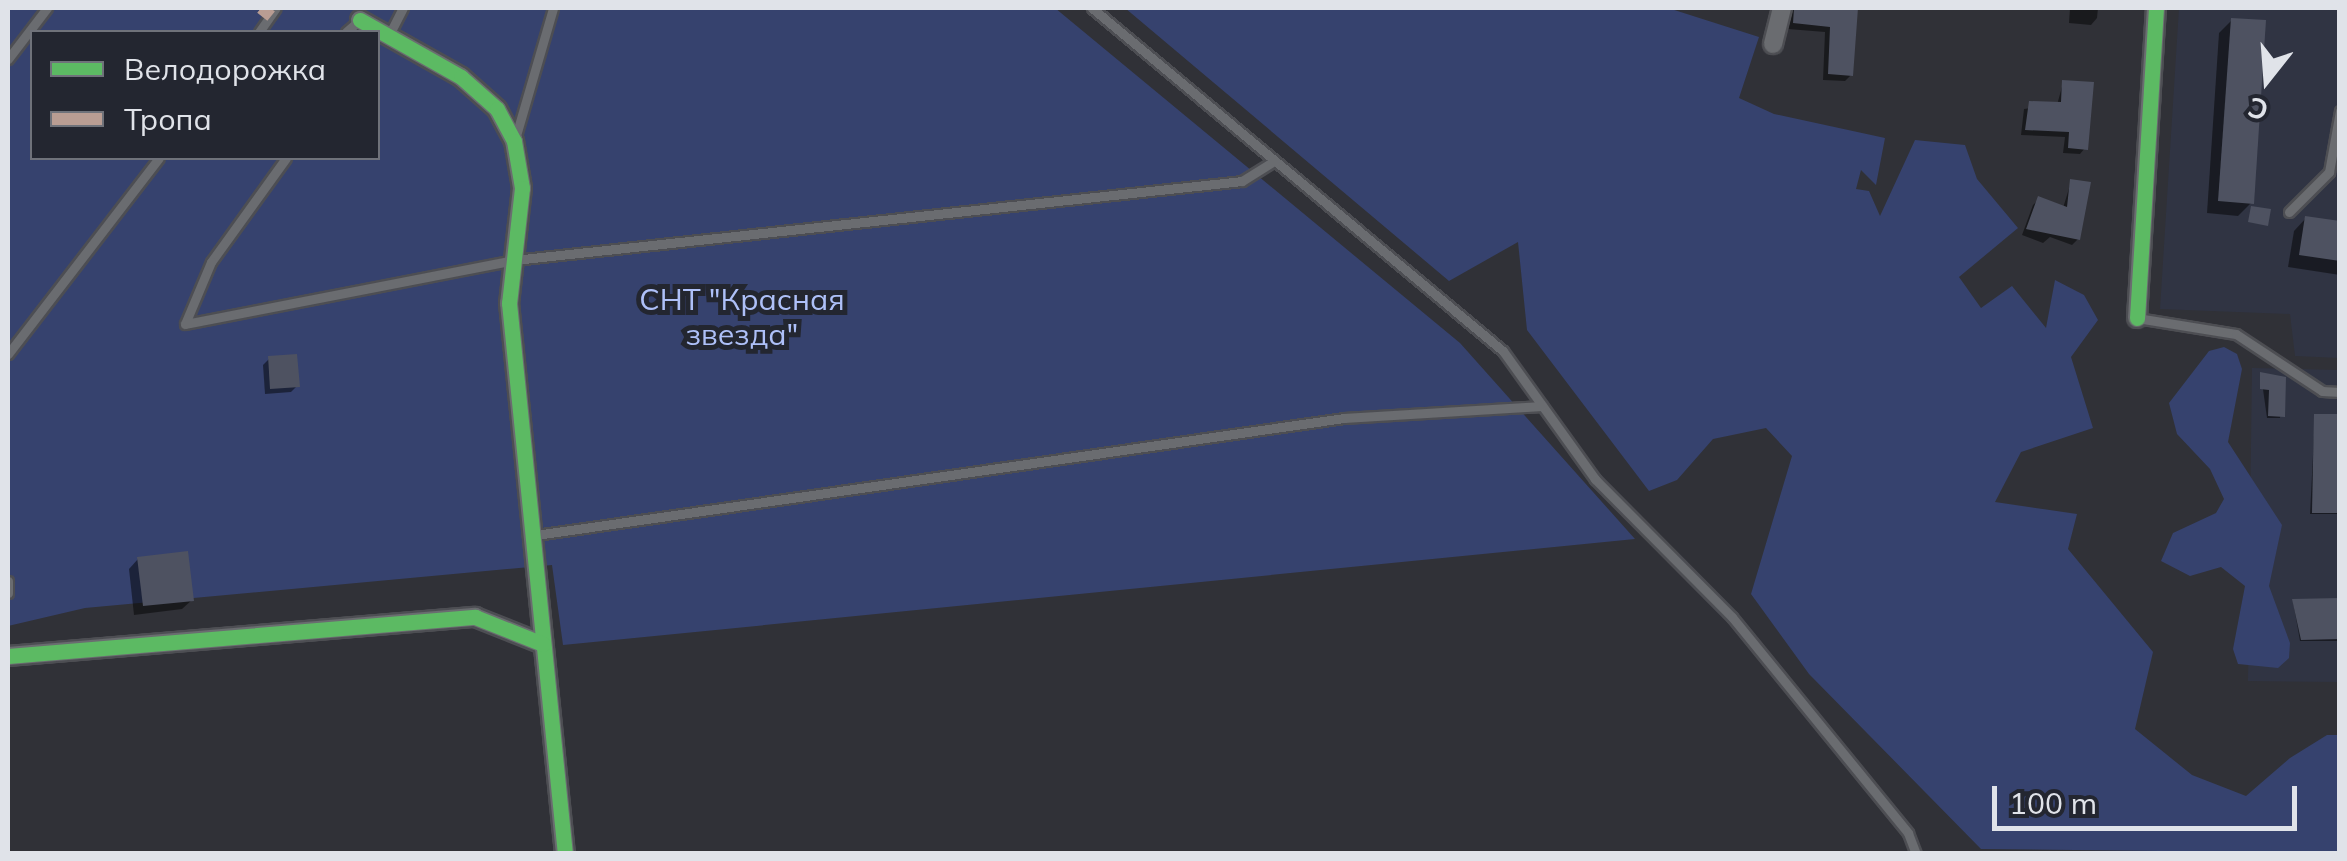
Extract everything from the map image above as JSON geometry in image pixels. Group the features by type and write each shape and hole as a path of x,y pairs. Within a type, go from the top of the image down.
{"street":[{"path":"1773,44 1782,8"},
{"path":"2137,318 2156,8"},
{"path":"380,34 460,77 497,109 514,140 522,188 509,303 536,535 565,854"},
{"path":"8,656 474,617 544,644"}],"lane":[{"path":"30,30 47,8"},
{"path":"260,30 276,8"},
{"path":"388,36 403,8"},
{"path":"514,140 553,8"},
{"path":"1091,8 1504,352 1595,478 1732,617 1908,833 1916,854"},
{"path":"8,59 30,30"},
{"path":"2289,212 2329,172 2340,111"},
{"path":"8,354 157,160"},
{"path":"285,160 211,262 185,324 514,260 1242,181 1274,160"},
{"path":"2137,318 2236,334 2322,392 2340,392"},
{"path":"536,535 1344,418 1542,406"},
{"path":"8,581 8,592"}],"shaded area":[{"path":"2179,8 2339,8 2339,358 2295,356 2290,314 2160,309"},
{"path":"2252,368 2339,370 2339,682 2248,681"}],"green space":[{"name":"СНТ \"Красная звезда\"","path":"8,8 1055,8 1460,343 1635,539 563,645 552,565 85,608 8,626"},
{"path":"1125,8 1668,8 1759,37 1739,98 1774,114 1885,138 1876,185 1861,170 1856,189 1869,191 1880,216 1915,140 1965,145 1977,179 2018,228 1959,277 1981,308 2012,286 2046,328 2055,280 2084,295 2098,320 2071,357 2093,428 2021,452 1995,502 2077,514 2068,549 2153,652 2135,729 2192,775 2246,796 2290,758 2327,735 2339,735 2339,853 1981,849 1809,674 1751,594 1792,456 1766,428 1713,439 1677,480 1649,491 1527,330 1518,242 1449,281"},
{"path":"2224,347 2237,354 2242,369 2228,442 2282,525 2269,586 2290,643 2289,658 2278,668 2238,664 2233,649 2245,586 2221,567 2190,576 2161,561 2173,533 2216,513 2224,499 2210,469 2177,434 2169,403 2209,351"}],"building":[{"path":"1794,8 1858,8 1853,76 1828,74 1830,27 1793,23"},
{"path":"2231,18 2266,20 2254,204 2218,201"},
{"path":"2062,80 2094,82 2088,150 2068,148 2069,132 2025,130 2029,101 2061,102"},
{"path":"2070,179 2091,182 2080,240 2026,229 2038,196 2067,207"},
{"path":"2251,206 2271,209 2268,226 2248,222"},
{"path":"2305,216 2340,221 2340,261 2299,255"},
{"path":"297,354 300,387 270,389 268,356"},
{"path":"2260,372 2286,377 2285,417 2268,416 2269,390 2260,389"},
{"path":"2314,414 2340,414 2340,513 2312,513"},
{"path":"188,551 194,601 143,606 137,557"},
{"path":"2340,598 2340,639 2301,640 2292,599"}],"marked path":[{"path":"261,8 271,16"}],"cycle path":[{"path":"2137,318 2156,8"},
{"path":"360,20 378,30"},
{"path":"380,31 461,77 497,109 514,141 522,188 509,303 565,854"},
{"path":"8,656 475,617 543,644"}]}
